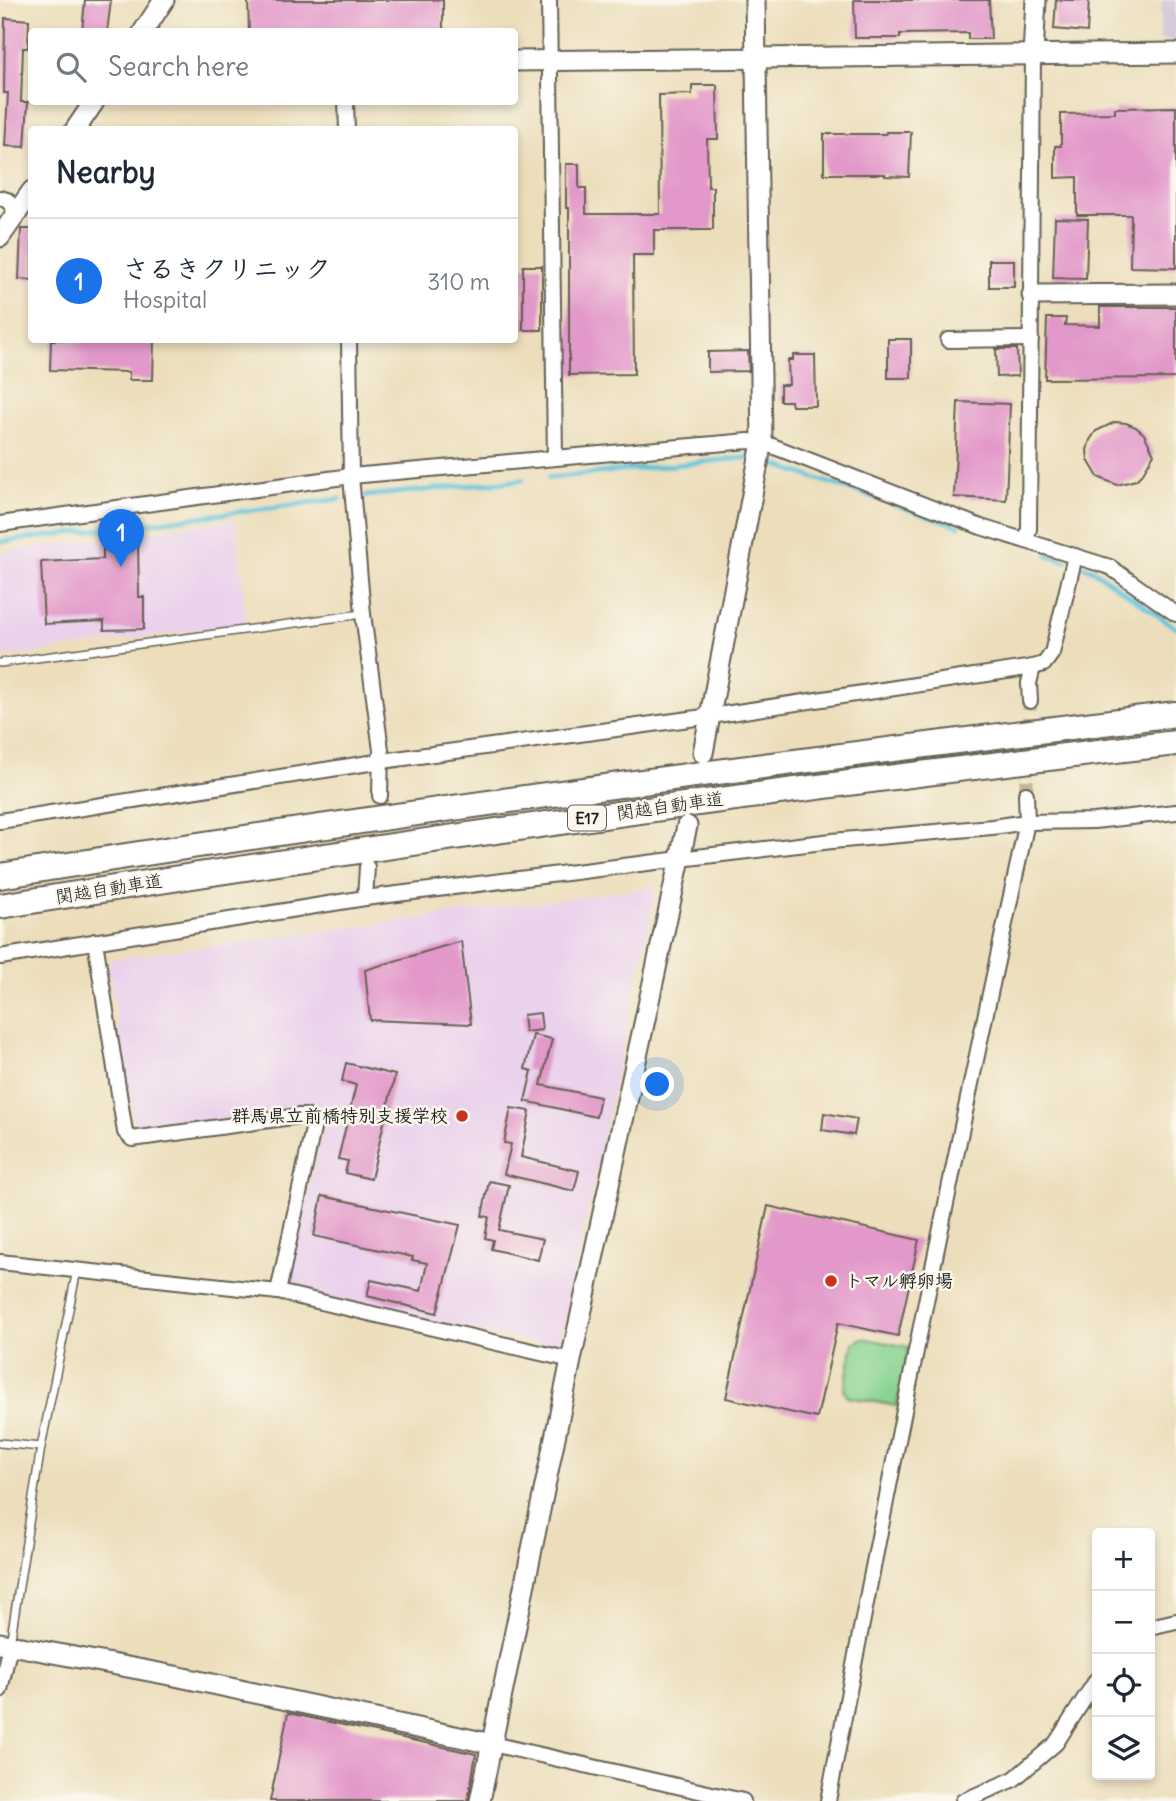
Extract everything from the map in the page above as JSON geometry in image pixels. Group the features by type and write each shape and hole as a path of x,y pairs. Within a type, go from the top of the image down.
{"highway":[{"name":"関越自動車道","path":"0,876 428,810 727,769 1176,714"},
{"name":"関越自動車道","path":"0,906 417,841 984,765 1176,743"}],"street":[{"path":"146,28 164,0"},
{"path":"549,0 555,457"},
{"path":"703,753 762,442 755,0"},
{"path":"1026,541 1036,0"},
{"path":"518,61 1176,53"},
{"path":"78,126 92,105"},
{"path":"346,105 347,126"},
{"path":"0,237 28,197"},
{"path":"0,198 7,201 17,212"},
{"path":"1032,295 1176,294"},
{"path":"948,340 1031,339"},
{"path":"349,343 351,476 363,614 382,761 380,796"},
{"path":"0,524 351,476 748,441 762,442 981,527 1110,567 1176,614"},
{"path":"0,821 382,761 711,716 1033,667 1044,664 1052,653 1075,556"},
{"path":"1030,701 1029,683 1033,667"},
{"path":"828,1801 901,1419 971,1077 1027,822 1026,794"},
{"path":"0,957 365,898 680,859 1027,822 1094,821 1176,812"},
{"path":"480,1801 570,1360 687,826"},
{"path":"365,898 367,867"},
{"path":"95,941 125,1132 128,1137 132,1139 299,1116 306,1116 314,1124 278,1292"},
{"path":"0,1262 278,1292 570,1360"},
{"path":"1155,1626 1176,1621"},
{"path":"0,1690 5,1644 175,1676 743,1801"},
{"path":"963,1801 1014,1779 1056,1743 1092,1686"}],"lane":[{"path":"0,663 363,614"},
{"path":"5,1644 77,1270"},
{"path":"0,1443 41,1447"}],"shaded area":[{"path":"1162,0 1176,0 1176,40 1159,40"},
{"path":"236,520 246,623 0,657 0,552"},
{"name":"群馬県立前橋特別支援学校","path":"654,887 656,890 559,1345 555,1347 291,1290 286,1283 324,1125 310,1108 141,1131 135,1128 108,963 111,959"}],"green space":[{"path":"862,1338 909,1347 897,1406 848,1397 844,1390 853,1343"}],"building":[{"path":"85,0 111,0 108,28 82,28"},
{"path":"248,0 443,0 443,28 249,28"},
{"path":"854,0 989,0 991,39 968,39 968,33 855,38"},
{"path":"1056,0 1089,0 1087,32 1054,29"},
{"path":"5,18 29,20 28,48 23,48 21,102 28,102 25,147 5,146 8,93 4,93"},
{"path":"692,85 717,85 718,139 707,139 708,187 713,187 713,230 654,230 654,255 633,255 634,374 569,375 569,208 566,208 566,164 579,164 579,188 586,188 586,214 660,214 659,95 692,94"},
{"path":"1176,107 1176,268 1130,267 1131,215 1077,215 1077,177 1055,178 1055,146 1061,146 1061,114 1115,113 1115,108"},
{"path":"911,132 909,177 885,174 824,174 824,134"},
{"path":"1055,218 1088,219 1086,279 1053,278"},
{"path":"21,229 28,229 28,280 19,279"},
{"path":"989,260 1014,260 1014,287 989,287"},
{"path":"523,266 542,266 542,330 523,330"},
{"path":"1100,307 1176,307 1176,378 1045,379 1047,318 1066,318 1065,325 1100,326"},
{"path":"888,339 911,339 911,378 888,378"},
{"path":"51,343 154,343 153,380 129,380 129,372 50,370"},
{"path":"996,349 1017,349 1018,376 997,377"},
{"path":"748,351 749,371 708,372 708,352"},
{"path":"793,355 815,355 816,406 792,406 791,401 780,401 780,385 789,385 788,360 793,360"},
{"path":"958,402 1010,404 1006,500 954,497"},
{"path":"1115,422 1136,427 1144,434 1154,454 1136,480 1117,485 1098,477 1088,460 1087,450 1096,431"},
{"path":"138,542 139,597 144,597 144,629 104,630 104,621 44,624 41,562 103,559 103,543"},
{"path":"461,941 471,1024 370,1020 365,970"},
{"path":"540,1013 542,1030 525,1032 523,1015"},
{"path":"533,1035 552,1039 541,1085 600,1097 596,1117 525,1101 532,1071 525,1069"},
{"path":"346,1063 395,1075 371,1179 345,1173 348,1161 338,1159 356,1085 342,1081"},
{"path":"511,1108 530,1111 521,1157 579,1171 574,1191 504,1174 511,1144 504,1143"},
{"path":"824,1113 857,1119 854,1135 822,1130"},
{"path":"489,1181 509,1185 499,1230 543,1239 538,1260 491,1249 493,1240 485,1238 489,1217 482,1216"},
{"path":"322,1196 460,1225 437,1313 367,1296 371,1280 421,1291 427,1263 412,1260 413,1257 314,1236"},
{"name":"トマル孵卵場","path":"768,1206 919,1240 898,1336 838,1323 817,1418 726,1398"},
{"path":"288,1713 476,1754 468,1801 270,1801"}],"waterway":[{"path":"549,478 752,457"},
{"path":"773,464 959,526"},
{"path":"366,496 523,480"},
{"path":"0,542 340,499"},
{"path":"1048,555 1066,561"},
{"path":"1081,565 1093,570 1176,628"}],"tunnel":[{"path":"1026,794 1030,701"}],"place":[{"name":"さるきクリニック","path":"121,567"},
{"name":"群馬県立前橋特別支援学校","path":"462,1116"},
{"name":"トマル孵卵場","path":"831,1281"}]}
